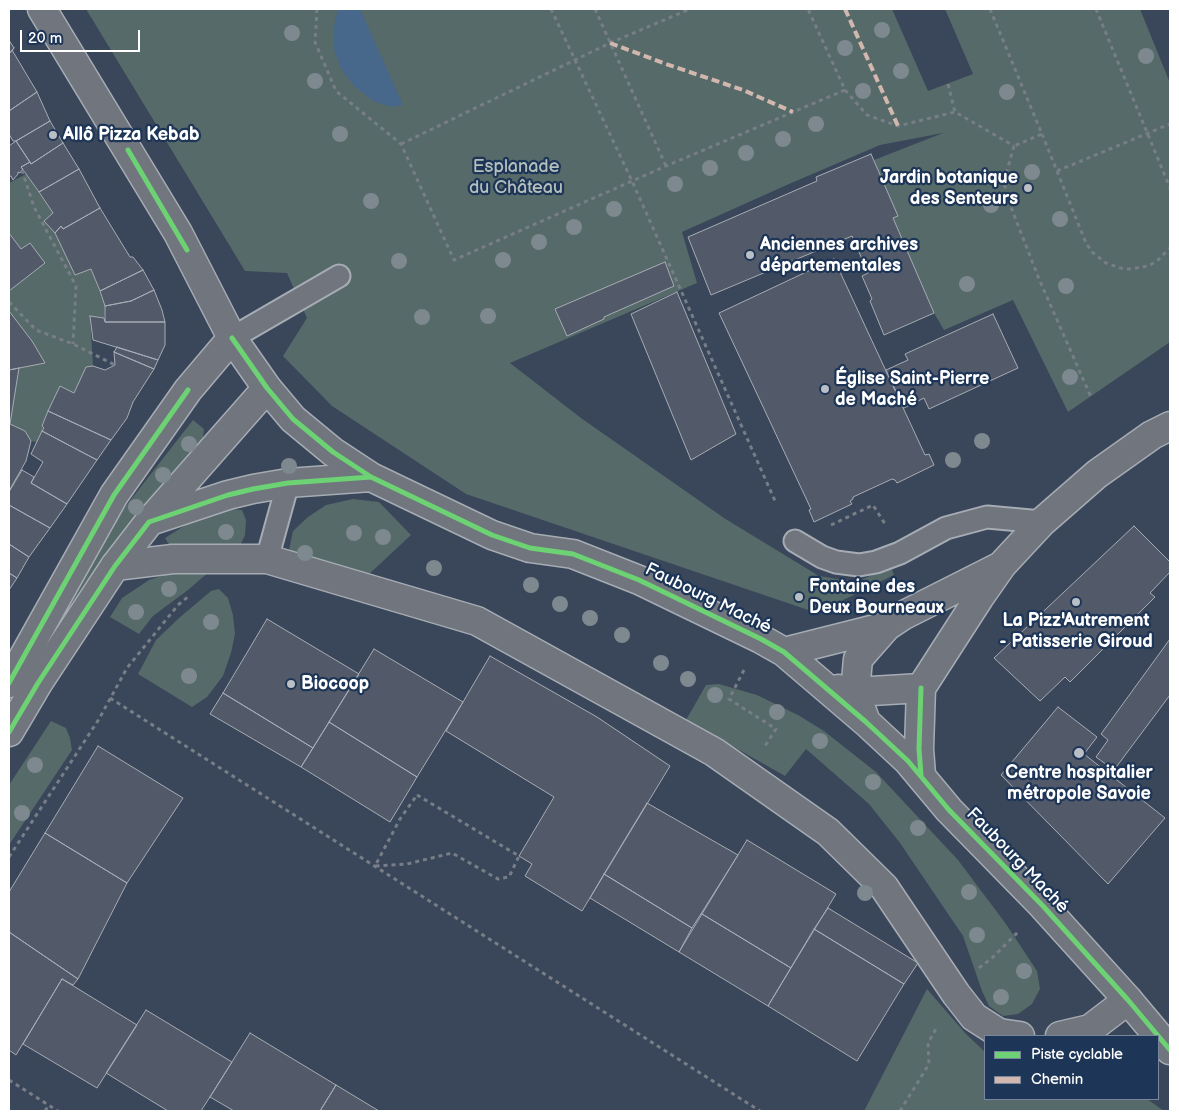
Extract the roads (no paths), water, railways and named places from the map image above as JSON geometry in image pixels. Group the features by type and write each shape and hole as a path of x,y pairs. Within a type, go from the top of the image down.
{"street":[{"name":"Faubourg Maché","path":"42,9 182,242 232,338 267,388 293,419 333,452 371,477 492,536 530,548 574,554 639,580 761,638 784,652 866,722 922,775 949,810 1043,906 1157,1035"},
{"path":"9,683 114,495 188,390 232,338"},
{"path":"9,732 38,683 115,566 149,522 267,388"},
{"path":"922,775 919,749 921,688 979,598 1002,565 1042,522 1097,474 1164,426"},
{"path":"149,522 228,495 288,483 371,477"},
{"path":"115,566 173,558 267,559 477,620 714,752 828,832 884,887 954,991 974,1017 998,1033 1013,1035"},
{"path":"856,692 858,659 887,626 912,610 1002,565"},
{"path":"784,652 887,626"},
{"path":"823,686 856,692 921,688"},
{"name":"Faubourg Maché","path":"856,692 866,722"},
{"name":"Faubourg Maché","path":"1128,1000 1170,1029"},
{"path":"1064,1035 1090,1029 1128,1000"},
{"name":"Faubourg Maché","path":"1159,1037 1170,1050"}],"lane":[{"path":"232,338 339,276"},
{"path":"267,559 288,483"},
{"path":"795,541 822,557 836,562 859,565 876,562 900,554 946,528 987,517 1042,522"}],"water":[{"path":"338,9 360,9 403,105 391,107 373,101 354,86 341,69 334,50 333,30"}],"place":[{"name":"Allô Pizza Kebab","path":"53,135"},
{"name":"Jardin botanique des Senteurs","path":"1028,188"},
{"name":"Anciennes archives départementales","path":"750,255"},
{"name":"Église Saint-Pierre de Maché","path":"825,389"},
{"name":"Fontaine des Deux Bourneaux","path":"799,597"},
{"name":"La Pizz'Autrement - Patisserie Giroud","path":"1076,602"},
{"name":"Biocoop","path":"291,684"},
{"name":"Centre hospitalier métropole Savoie","path":"1079,753"}],"park label":[{"name":"Esplanade du Château","path":"516,177"}]}
